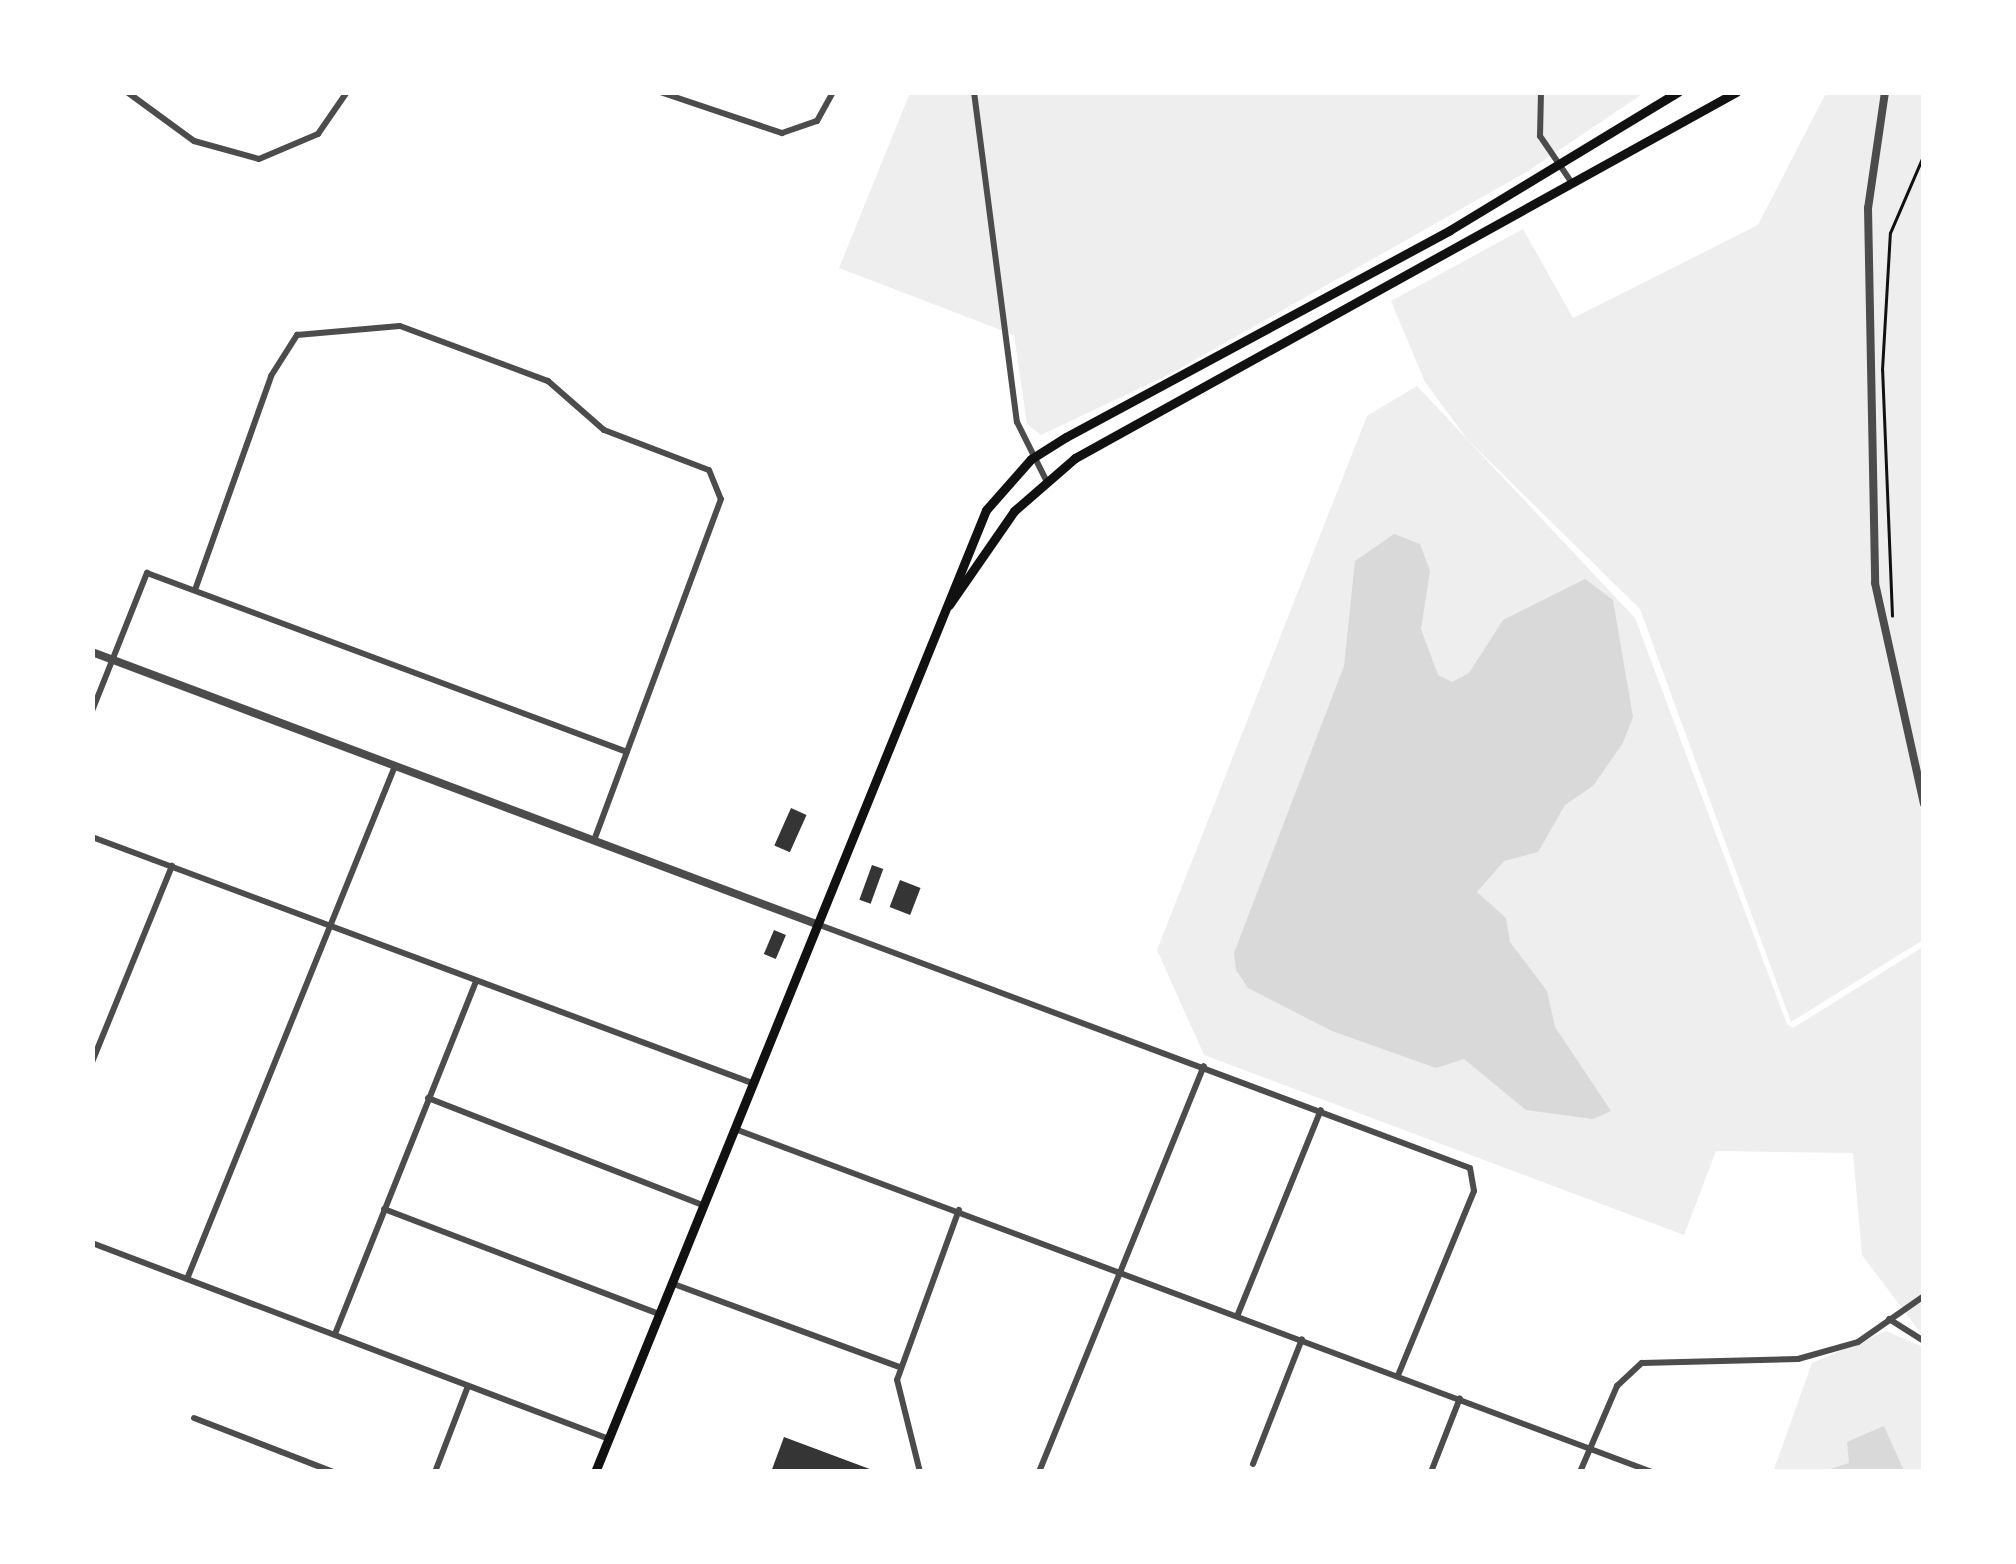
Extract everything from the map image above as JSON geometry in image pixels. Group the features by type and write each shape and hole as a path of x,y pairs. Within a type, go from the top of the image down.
{"main road":[{"path":"595,1472 972,534 1031,458 1559,165 1678,92"},
{"path":"942,616 1046,480 1736,92"}],"street":[{"path":"127,92 194,141 260,159 318,134 347,92"},
{"path":"660,92 782,133 817,121 833,92"},
{"path":"974,92 1018,422 1031,458 1046,480"},
{"path":"1541,92 1540,136 1572,183"},
{"path":"1885,92 1868,208 1875,583 1924,804"},
{"path":"195,590 290,339 390,324 529,373 604,430 702,466 722,490 594,840"},
{"path":"92,712 147,573 627,752"},
{"path":"92,652 1470,1168 1474,1191 1399,1373"},
{"path":"187,1279 395,766"},
{"path":"92,837 752,1083"},
{"path":"92,1062 172,866"},
{"path":"335,1334 476,982"},
{"path":"1039,1472 1204,1066"},
{"path":"428,1098 702,1205"},
{"path":"1238,1314 1322,1110"},
{"path":"734,1128 1399,1373 1652,1472"},
{"path":"384,1209 659,1314"},
{"path":"920,1472 899,1366 959,1210"},
{"path":"92,1242 609,1439"},
{"path":"671,1283 899,1366"},
{"path":"1580,1472 1632,1371 1671,1359 1798,1359 1858,1342 1924,1296"},
{"path":"1889,1319 1924,1342"},
{"path":"1253,1464 1302,1339"},
{"path":"435,1472 468,1386"},
{"path":"1430,1472 1460,1398"},
{"path":"194,1418 333,1472"}],"path":[{"path":"1894,628 1882,370 1890,233 1924,154"}],"shaded area":[{"path":"910,93 1644,93 1528,171 1170,374 1041,435 1027,424 1014,335 839,268"},
{"path":"1826,93 1923,93 1923,940 1791,1022 1640,609 1467,439 1425,382 1391,301 1523,229 1573,318 1758,225"},
{"path":"1417,386 1635,618 1787,1024 1793,1028 1923,947 1923,1336 1862,1255 1853,1153 1716,1151 1684,1235 1204,1055 1157,950 1367,416"},
{"path":"1394,534 1420,544 1430,571 1421,629 1438,675 1452,682 1469,673 1503,620 1585,579 1613,600 1633,717 1623,743 1593,786 1565,805 1538,852 1504,861 1477,892 1506,918 1510,942 1547,991 1555,1027 1611,1111 1593,1119 1526,1110 1464,1059 1436,1068 1332,1031 1248,988 1236,970 1234,953 1344,666 1355,561"},
{"path":"1886,1331 1923,1347 1923,1471 1773,1472 1812,1363"},
{"path":"1884,1426 1904,1471 1824,1471 1849,1463 1847,1442"}],"building":[{"path":"791,808 807,815 790,852 774,845"},
{"path":"872,865 883,869 871,904 859,900"},
{"path":"900,880 921,888 910,915 890,907"},
{"path":"774,930 786,935 776,959 764,954"},
{"path":"784,1437 875,1471 875,1472 771,1472"}]}
